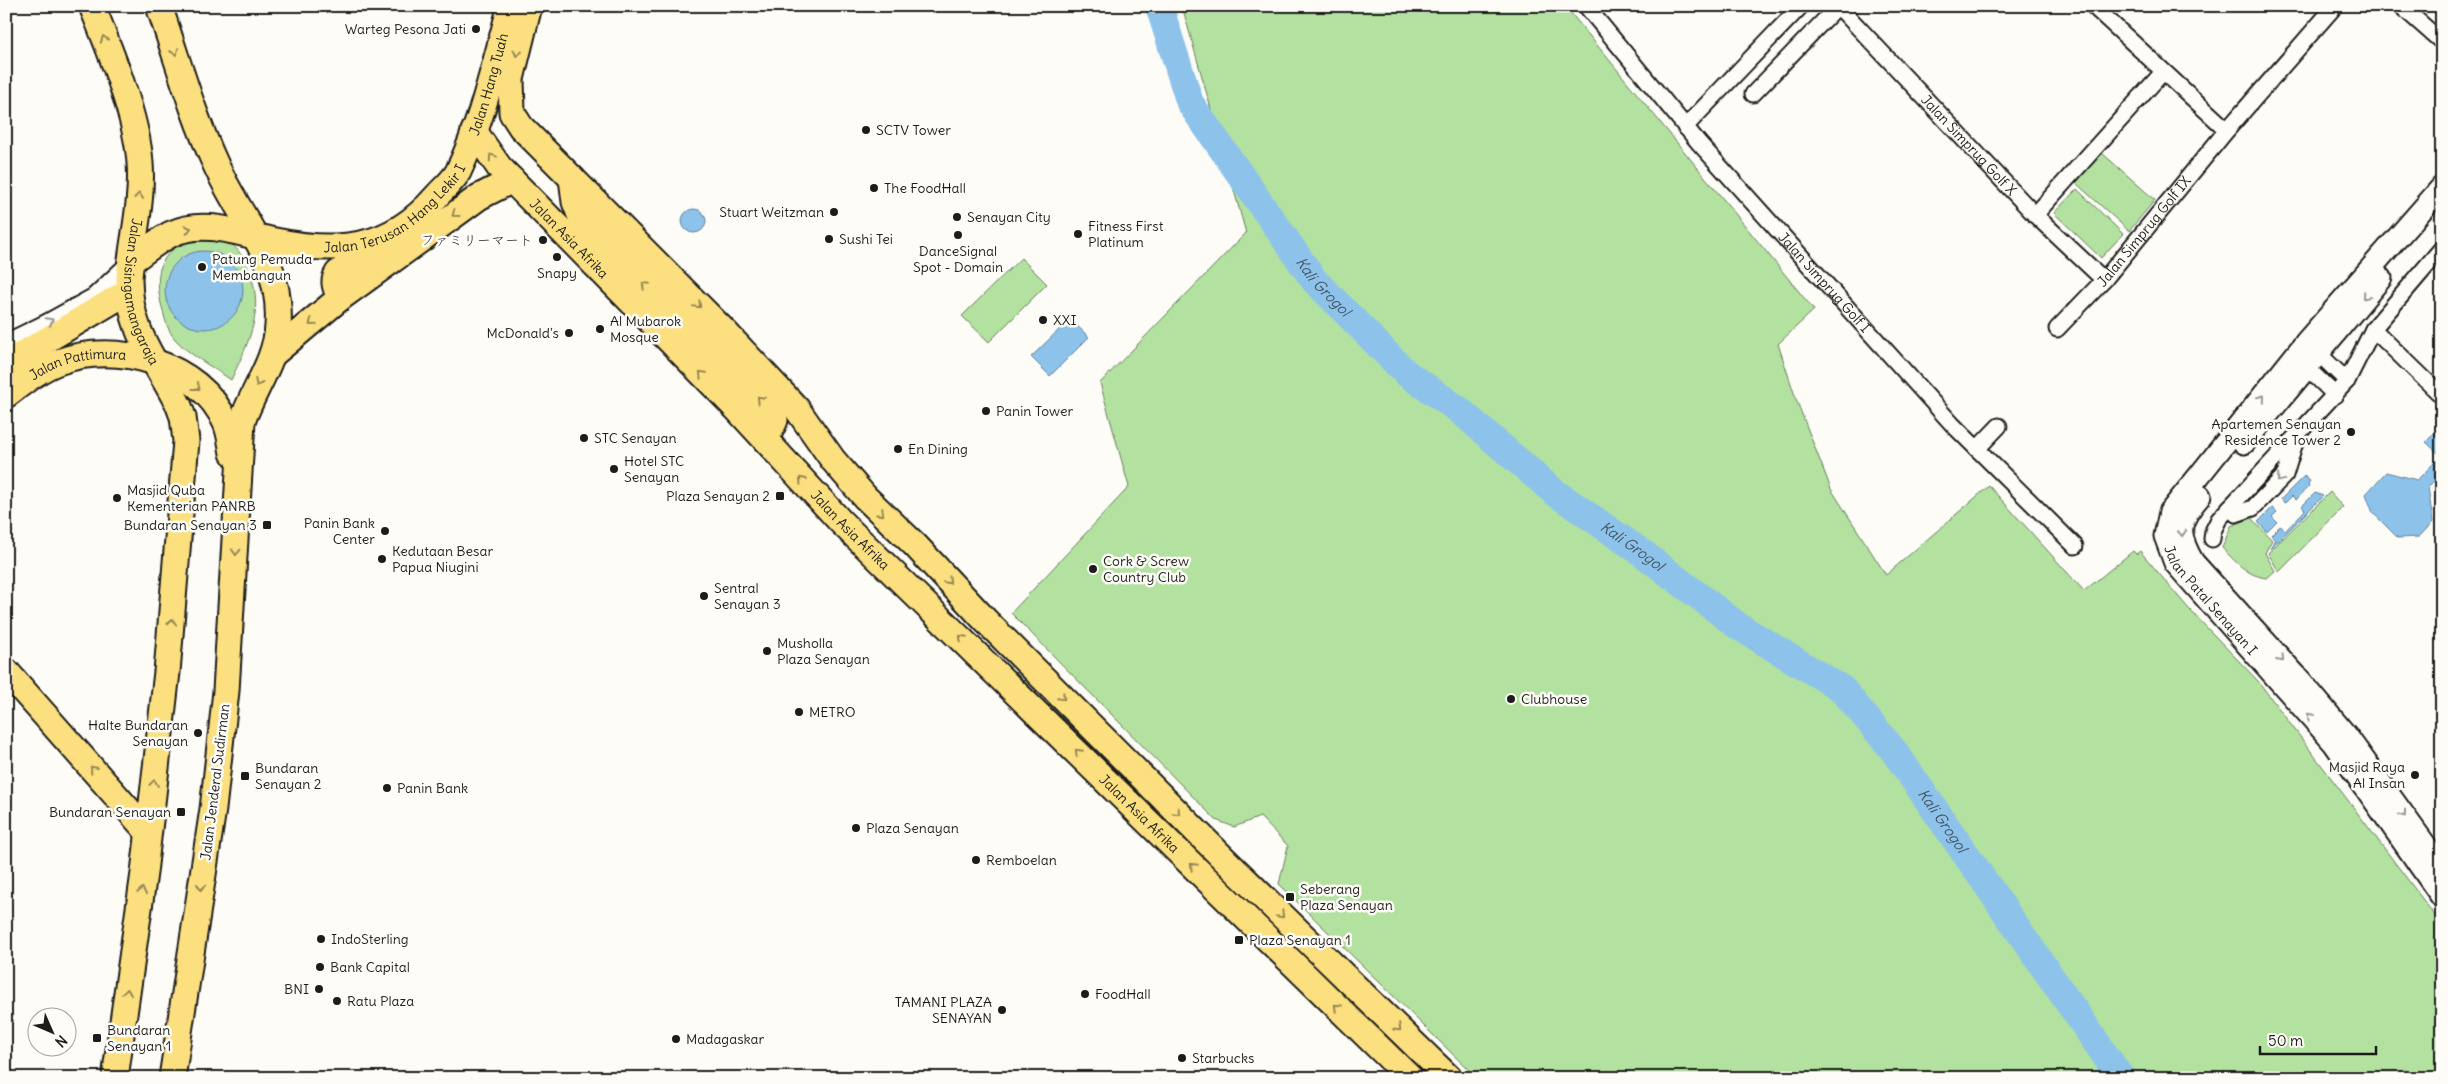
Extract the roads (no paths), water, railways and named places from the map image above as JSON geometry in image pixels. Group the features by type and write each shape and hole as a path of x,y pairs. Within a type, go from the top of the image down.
{"main road":[{"name":"Jalan Sisingamangaraja","path":"92,6 130,112 139,154 140,190 129,291 138,333 156,363 180,374 194,384 209,396 220,412 227,424 239,485"},
{"path":"159,6 214,163 229,193 258,238 270,265 278,293 278,327 273,354 249,401 242,422 239,485"},
{"name":"Jalan Hang Tuah","path":"511,6 474,131 499,167 512,180"},
{"name":"Jalan Asia Afrika","path":"530,6 511,79 512,113 521,127 725,332 797,409 865,497 915,545 1040,676 1449,1078"},
{"name":"Jalan Terusan Hang Lekir I","path":"258,238 327,249 384,238 398,232 430,204 457,174 474,131"},
{"path":"457,174 466,175 473,181 479,197"},
{"path":"572,178 575,202 582,220 773,413 775,420 766,440"},
{"path":"273,354 340,298 479,197 512,180"},
{"name":"Jalan Asia Afrika","path":"512,180 766,440 841,522 1410,1078"},
{"name":"Jalan Patal Senayan I","path":"2442,187 2306,354 2170,512 2165,536 2168,549 2175,563 2334,743 2442,897"},
{"name":"Jalan Patal Senayan I","path":"2442,205 2306,354 2186,513 2181,529 2181,536 2193,562 2300,680 2346,735 2442,868"},
{"path":"131,261 172,234 194,227 220,229 258,238"},
{"path":"340,298 334,279 338,273 384,238"},
{"path":"6,364 129,291"},
{"name":"Jalan Pattimura","path":"6,395 51,365 89,356 118,354 141,357 156,363"},
{"path":"115,1078 167,672 186,462 183,417 156,363"},
{"path":"6,372 51,365"},
{"name":"Jalan Jenderal Sudirman","path":"172,1078 213,809 232,618 239,485"},
{"path":"6,671 148,832"},
{"path":"1228,900 1246,880"}],"street":[{"name":"Jalan Simprug Golf I","path":"1586,6 1685,127 1953,425 2075,546"},
{"path":"1685,127 1801,6"},
{"path":"1753,94 1838,6"},
{"name":"Jalan Simprug Golf X","path":"1838,6 2035,215 2104,280"},
{"path":"2093,6 2227,130"},
{"name":"Jalan Simprug Golf IX","path":"2057,328 2104,280 2227,130 2335,6"},
{"path":"2401,6 2442,42"},
{"path":"2035,215 2163,72"},
{"path":"2212,539 2216,525 2230,507 2347,381 2373,329 2442,248"},
{"path":"6,342 94,296 131,261"},
{"path":"2373,329 2442,396"},
{"path":"2306,354 2347,381"},
{"path":"2306,354 2335,395"},
{"path":"1977,448 1999,426"}],"water":[{"path":"694,209 699,210 705,216 705,226 699,232 694,233 689,232 683,226 682,221 683,216 689,210"},
{"path":"196,251 212,251 226,257 237,268 243,282 243,298 237,312 226,323 212,329 196,329 182,323 171,312 165,298 165,282 171,268 182,257"},
{"path":"1070,319 1089,337 1050,376 1031,357"},
{"path":"2435,432 2442,439 2442,473 2428,487 2433,522 2419,537 2398,538 2373,513 2366,494 2386,472 2417,480 2441,456 2426,442"},
{"path":"2304,476 2310,481 2309,486 2296,500 2292,496 2285,503 2281,499"},
{"path":"2315,493 2323,496 2270,549 2275,539 2271,535 2280,526 2286,530 2305,510 2302,506"},
{"path":"2272,508 2277,512 2272,517 2277,522 2267,532 2258,522"}],"waterway":[{"name":"Kali Grogol","path":"1159,6 1190,103 1314,280 1406,373 1459,410 1553,491 1641,552 1738,626 1842,689 1894,751 2121,1078"}],"place":[{"name":"Warteg Pesona Jati","path":"476,29"},
{"name":"SCTV Tower","path":"866,130"},
{"name":"The FoodHall","path":"874,188"},
{"name":"Stuart Weitzman","path":"834,212"},
{"name":"Senayan City","path":"957,217"},
{"name":"Fitness First Platinum","path":"1078,234"},
{"name":"DanceSignal Spot - Domain","path":"958,235"},
{"name":"Sushi Tei","path":"829,239"},
{"name":"ファミリーマート","path":"543,240"},
{"name":"Snapy","path":"557,257"},
{"name":"Patung Pemuda Membangun","path":"202,267"},
{"name":"XXI","path":"1043,320"},
{"name":"Al Mubarok Mosque","path":"600,329"},
{"name":"McDonald's","path":"569,333"},
{"name":"Panin Tower","path":"986,411"},
{"name":"Apartemen Senayan Residence Tower 2","path":"2351,432"},
{"name":"STC Senayan","path":"584,438"},
{"name":"En Dining","path":"898,449"},
{"name":"Hotel STC Senayan","path":"614,469"},
{"name":"Plaza Senayan 2","path":"780,496"},
{"name":"Masjid Quba Kementerian PANRB","path":"117,498"},
{"name":"Bundaran Senayan 3","path":"267,525"},
{"name":"Panin Bank Center","path":"385,531"},
{"name":"Kedutaan Besar Papua Niugini","path":"382,559"},
{"name":"Cork & Screw Country Club","path":"1093,569"},
{"name":"Sentral Senayan 3","path":"704,596"},
{"name":"Musholla Plaza Senayan","path":"767,651"},
{"name":"Clubhouse","path":"1511,699"},
{"name":"METRO","path":"799,712"},
{"name":"Halte Bundaran Senayan","path":"198,733"},
{"name":"Masjid Raya Al Insan","path":"2415,775"},
{"name":"Bundaran Senayan 2","path":"245,776"},
{"name":"Panin Bank","path":"387,788"},
{"name":"Bundaran Senayan","path":"181,812"},
{"name":"Plaza Senayan","path":"856,828"},
{"name":"Remboelan","path":"976,860"},
{"name":"Seberang Plaza Senayan","path":"1290,897"},
{"name":"IndoSterling","path":"321,939"},
{"name":"Plaza Senayan 1","path":"1239,940"},
{"name":"Bank Capital","path":"320,967"},
{"name":"BNI","path":"319,989"},
{"name":"FoodHall","path":"1085,994"},
{"name":"Ratu Plaza","path":"337,1001"},
{"name":"TAMANI PLAZA SENAYAN","path":"1002,1010"},
{"name":"Bundaran Senayan 1","path":"97,1038"},
{"name":"Madagaskar","path":"676,1039"},
{"name":"Starbucks","path":"1182,1058"}]}
